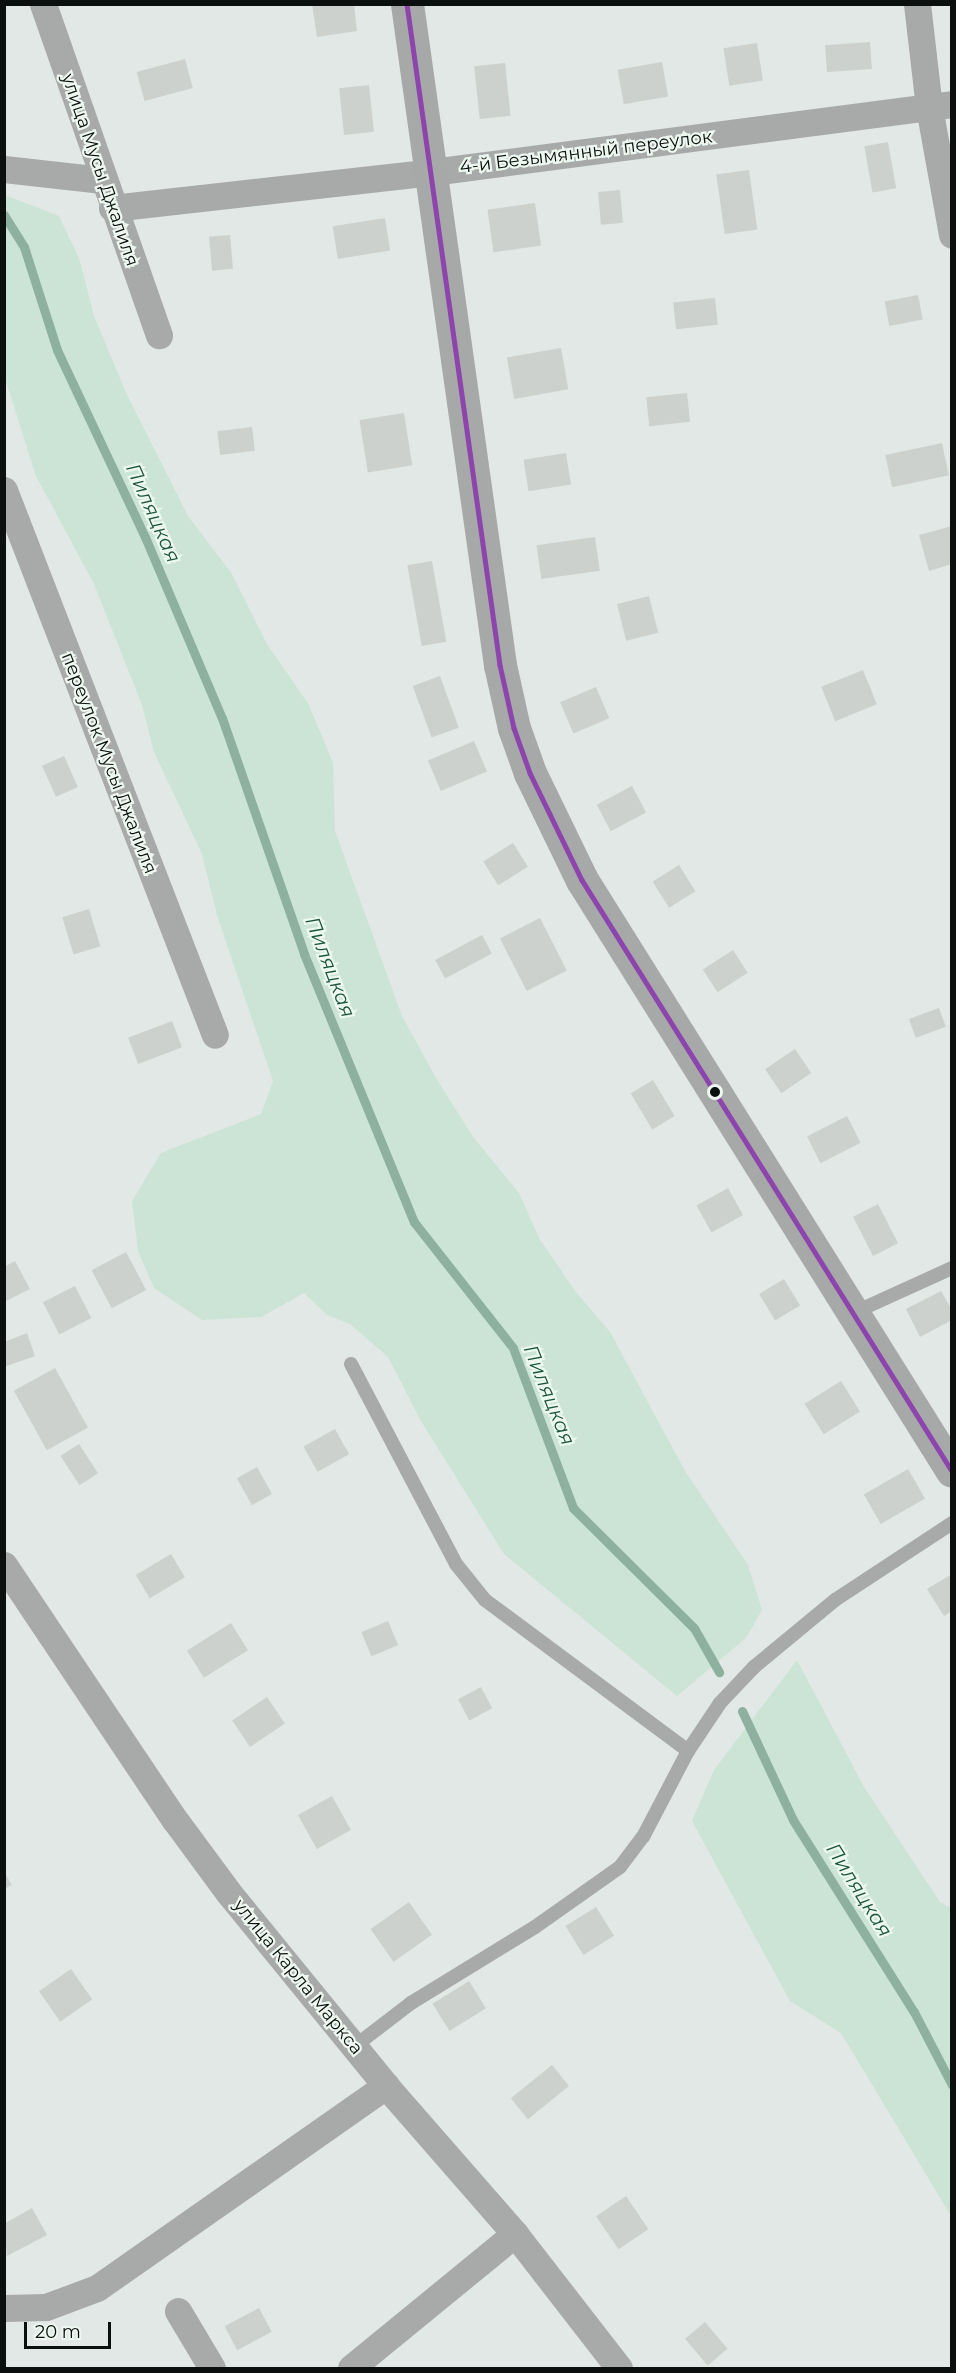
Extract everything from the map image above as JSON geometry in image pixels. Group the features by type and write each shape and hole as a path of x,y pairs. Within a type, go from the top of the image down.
{"street":[{"name":"улица Мусы Джалиля","path":"43,4 102,180 159,335"},
{"path":"407,4 500,666 514,728 530,773 582,880 951,1471"},
{"path":"917,4 940,105 951,235"},
{"name":"4-й Безымянный переулок","path":"112,208 432,172 940,105"},
{"path":"4,170 102,180"},
{"name":"переулок Мусы Джалиля","path":"4,490 215,1035"},
{"name":"улица Карла Маркса","path":"7,1574 175,1820 386,2086 515,2234 619,2368"},
{"path":"5,2308 46,2307 97,2288 386,2086"},
{"path":"351,2368 515,2234"},
{"path":"178,2311 212,2368"}],"lane":[{"path":"853,1313 951,1268"},
{"path":"351,1364 456,1564 485,1600 688,1752"},
{"path":"355,2046 411,2002 535,1927 620,1867 643,1837 688,1752 720,1702 785,1637 951,1523"}],"green space":[{"path":"5,195 59,216 79,258 94,316 127,395 188,516 232,574 267,644 309,705 333,763 335,831 402,1016 436,1078 473,1137 519,1193 539,1238 575,1291 610,1332 685,1471 748,1565 762,1610 746,1638 677,1696 504,1554 421,1421 388,1357 350,1324 327,1315 304,1293 261,1317 202,1320 154,1288 138,1251 132,1201 161,1153 261,1114 273,1081 217,915 202,854 154,752 142,705 94,584 36,476 5,378"},
{"path":"797,1660 864,1787 940,1902 951,1908 951,2216 841,2033 790,2001 692,1821 714,1770"}],"building":[{"path":"312,4 354,4 357,31 317,37"},
{"path":"870,42 872,69 827,72 825,45"},
{"path":"757,43 763,81 729,86 723,48"},
{"path":"185,59 193,88 144,101 137,72"},
{"path":"662,62 668,96 624,104 618,70"},
{"path":"505,63 511,116 480,119 474,66"},
{"path":"369,85 374,132 344,135 339,88"},
{"path":"888,142 896,188 873,192 864,146"},
{"path":"749,170 757,229 725,234 716,175"},
{"path":"620,190 623,223 601,225 598,192"},
{"path":"535,203 541,246 493,252 487,210"},
{"path":"385,218 390,251 338,259 333,226"},
{"path":"230,235 233,269 212,271 209,237"},
{"path":"918,295 923,320 889,326 885,301"},
{"path":"715,298 718,325 676,329 673,302"},
{"path":"561,348 568,389 514,399 507,358"},
{"path":"687,393 690,422 649,426 646,397"},
{"path":"404,413 412,465 368,472 360,420"},
{"path":"252,427 255,451 220,455 217,431"},
{"path":"942,443 949,475 892,487 885,455"},
{"path":"566,453 571,485 529,491 524,460"},
{"path":"952,526 952,564 929,571 919,535"},
{"path":"595,537 600,571 541,579 537,545"},
{"path":"432,561 446,642 422,646 407,565"},
{"path":"649,596 658,633 626,641 617,604"},
{"path":"863,670 877,704 835,721 821,687"},
{"path":"440,676 459,728 432,738 413,686"},
{"path":"596,687 609,718 573,734 560,702"},
{"path":"474,741 487,771 441,791 428,761"},
{"path":"64,756 78,787 56,797 42,766"},
{"path":"632,786 646,812 611,831 597,805"},
{"path":"513,843 528,867 498,885 483,862"},
{"path":"679,865 695,891 669,908 653,881"},
{"path":"89,909 100,946 74,954 62,917"},
{"path":"540,918 567,971 527,991 500,938"},
{"path":"482,935 492,954 445,978 435,960"},
{"path":"733,950 748,973 718,992 703,970"},
{"path":"939,1008 946,1027 916,1038 909,1019"},
{"path":"172,1021 182,1047 138,1064 128,1038"},
{"path":"795,1049 811,1073 781,1093 765,1069"},
{"path":"653,1080 675,1116 652,1129 631,1093"},
{"path":"847,1116 861,1143 821,1163 807,1136"},
{"path":"728,1188 743,1215 712,1233 697,1205"},
{"path":"878,1204 898,1243 873,1256 853,1217"},
{"path":"126,1252 146,1290 112,1308 92,1270"},
{"path":"15,1261 30,1289 4,1302 4,1267"},
{"path":"784,1279 800,1306 775,1321 759,1294"},
{"path":"75,1286 91,1318 59,1334 43,1302"},
{"path":"941,1291 952,1310 952,1320 920,1337 906,1309"},
{"path":"27,1333 35,1356 4,1367 4,1342"},
{"path":"55,1368 88,1427 47,1450 14,1391"},
{"path":"841,1381 860,1412 824,1434 805,1404"},
{"path":"335,1429 349,1454 318,1472 304,1446"},
{"path":"79,1444 98,1473 80,1485 61,1456"},
{"path":"257,1467 272,1494 252,1505 237,1478"},
{"path":"908,1469 925,1498 881,1524 864,1494"},
{"path":"171,1554 185,1577 150,1598 136,1575"},
{"path":"952,1574 952,1611 944,1616 927,1589"},
{"path":"388,1621 398,1645 371,1656 361,1632"},
{"path":"231,1623 248,1650 204,1678 187,1651"},
{"path":"481,1687 492,1708 469,1720 458,1699"},
{"path":"267,1697 285,1724 250,1747 232,1720"},
{"path":"332,1796 351,1830 317,1849 298,1815"},
{"path":"4,1872 12,1885 4,1889"},
{"path":"409,1902 432,1935 393,1962 370,1929"},
{"path":"596,1907 614,1936 583,1955 565,1926"},
{"path":"71,1969 92,1999 60,2022 39,1991"},
{"path":"469,1981 486,2008 449,2031 433,2004"},
{"path":"552,2065 569,2086 528,2119 511,2098"},
{"path":"626,2196 648,2229 619,2249 596,2216"},
{"path":"32,2208 47,2235 7,2256 4,2224"},
{"path":"259,2308 272,2332 237,2350 225,2326"},
{"path":"705,2322 727,2349 708,2366 685,2339"}],"waterway":[{"name":"Пиляцкая","path":"4,215 24,247 57,350 145,537 222,718 304,954 414,1222 513,1348 573,1508 694,1628 719,1672"},
{"name":"Пиляцкая","path":"742,1711 793,1820 914,2012 952,2085"}],"transit line":[{"path":"407,4 500,665 514,728 530,773 582,880 952,1471"}]}
